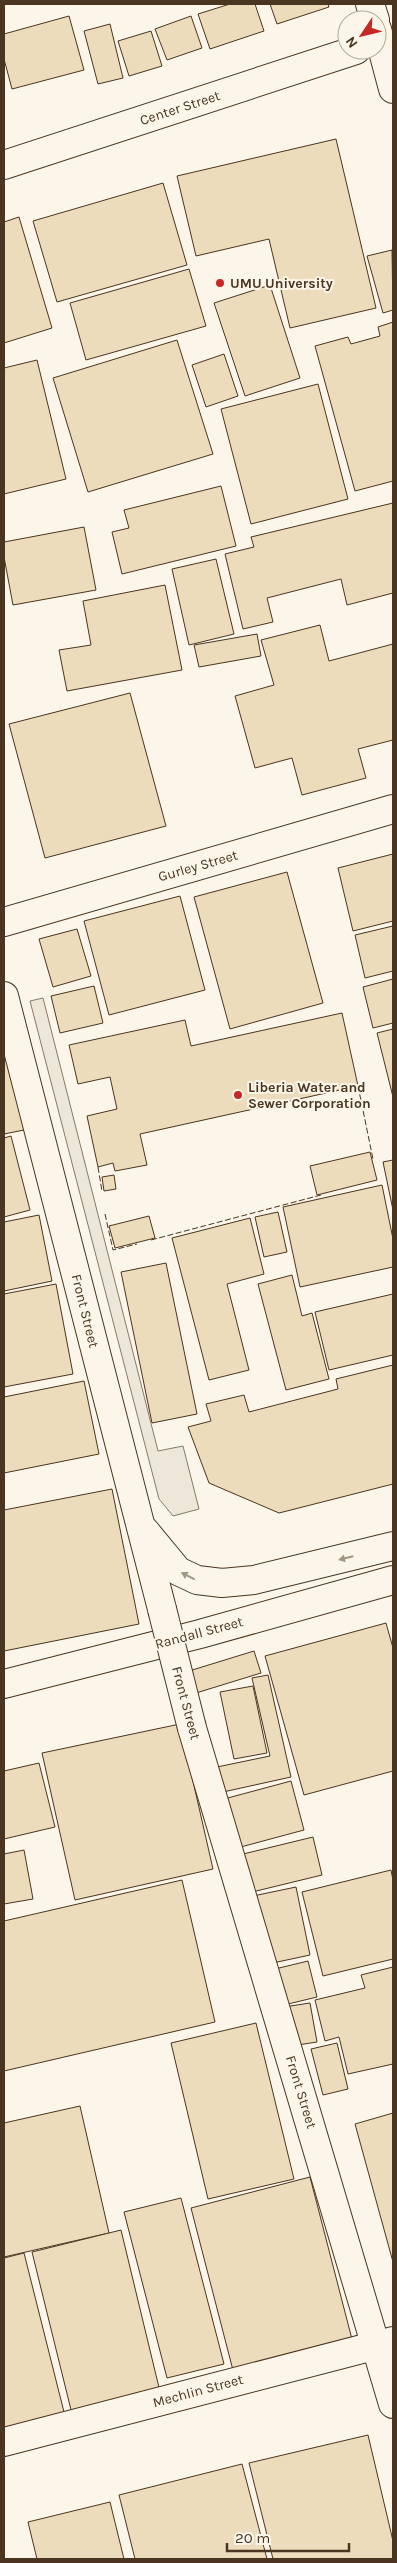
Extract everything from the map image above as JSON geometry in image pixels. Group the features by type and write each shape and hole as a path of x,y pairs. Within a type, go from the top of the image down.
{"street":[{"name":"Center Street","path":"4,165 337,50"},
{"path":"384,60 393,89"},
{"name":"Gurley Street","path":"4,922 393,810"},
{"name":"Front Street","path":"4,996 192,1728 385,2343 393,2404"},
{"path":"140,1525 178,1570 197,1580 222,1583 254,1580 393,1546"},
{"name":"Randall Street","path":"4,1684 200,1634 393,1580"},
{"name":"Mechlin Street","path":"4,2442 385,2343"}],"shaded area":[{"path":"43,998 158,1451 183,1446 199,1509 173,1516 159,1499 30,1001"}],"building":[{"path":"230,4 255,4 264,31 210,49 198,14"},
{"path":"270,4 328,4 329,7 277,24"},
{"path":"69,16 84,70 12,89 4,59 4,34"},
{"path":"191,16 202,48 167,60 155,29"},
{"path":"110,24 123,78 98,84 84,31"},
{"path":"151,31 162,66 129,76 118,41"},
{"path":"336,139 376,308 290,328 269,239 196,256 177,176"},
{"path":"163,183 187,265 57,302 33,221"},
{"path":"19,217 52,328 4,343 4,222"},
{"path":"392,250 393,310 383,313 367,256"},
{"path":"189,269 206,326 86,360 70,303"},
{"path":"270,285 300,378 245,396 214,303"},
{"path":"393,322 393,481 355,491 315,346 348,337 351,344 380,336 378,327"},
{"path":"177,340 213,454 88,492 53,378"},
{"path":"224,354 238,396 206,407 192,365"},
{"path":"37,360 66,479 4,494 4,368"},
{"path":"318,384 348,499 251,524 221,409"},
{"path":"221,486 236,546 122,574 112,532 129,528 124,510"},
{"path":"393,503 393,593 347,605 341,579 267,598 273,622 243,629 225,554 254,547 251,537"},
{"path":"84,527 96,590 13,605 4,557 4,542"},
{"path":"216,559 234,634 189,645 172,569"},
{"path":"165,585 182,670 67,691 59,650 91,645 83,601"},
{"path":"320,625 329,661 393,644 393,740 358,749 366,778 302,795 292,758 255,768 235,696 274,685 261,640"},
{"path":"257,634 261,656 199,667 194,645"},
{"path":"130,693 166,826 45,858 9,724"},
{"path":"393,854 393,921 353,931 338,868"},
{"path":"287,872 323,1003 230,1029 194,897"},
{"path":"180,896 205,990 109,1015 84,921"},
{"path":"393,926 393,971 365,978 355,935"},
{"path":"77,929 91,976 53,987 39,939"},
{"path":"393,979 393,1023 373,1028 363,987"},
{"path":"94,986 103,1023 60,1033 51,996"},
{"path":"342,1013 358,1086 140,1134 147,1165 115,1171 113,1163 98,1167 87,1116 117,1109 110,1077 78,1084 69,1045 185,1020 191,1046"},
{"path":"4,1019 29,1129 4,1134"},
{"path":"393,1029 393,1097 377,1033"},
{"path":"11,1136 30,1210 4,1217 4,1138"},
{"path":"370,1152 377,1180 317,1195 310,1166"},
{"path":"393,1160 393,1210 383,1162"},
{"path":"114,1175 116,1189 104,1191 102,1177"},
{"path":"382,1185 393,1239 393,1267 300,1287 283,1207"},
{"path":"278,1212 287,1252 264,1257 255,1217"},
{"path":"39,1215 52,1281 4,1291 4,1222"},
{"path":"149,1216 155,1238 115,1248 109,1226"},
{"path":"250,1218 264,1274 227,1284 249,1370 209,1380 172,1238"},
{"path":"166,1263 197,1414 152,1423 121,1272"},
{"path":"292,1275 302,1316 312,1313 329,1379 286,1390 258,1284"},
{"path":"56,1284 73,1374 4,1387 4,1294"},
{"path":"393,1294 393,1355 329,1370 315,1312"},
{"path":"393,1365 393,1484 279,1513 209,1483 188,1427 211,1421 206,1404 244,1395 249,1412 338,1389 336,1379"},
{"path":"84,1381 99,1454 4,1473 4,1397"},
{"path":"112,1489 139,1624 4,1651 4,1510"},
{"path":"386,1623 393,1648 393,1771 304,1795 265,1656"},
{"path":"254,1651 261,1673 196,1693 189,1671"},
{"path":"268,1675 291,1777 223,1792 217,1767 270,1756 252,1678"},
{"path":"253,1686 267,1753 234,1759 220,1692"},
{"path":"180,1724 213,1869 75,1900 42,1753"},
{"path":"39,1763 55,1827 4,1839 4,1771"},
{"path":"291,1781 304,1830 237,1848 224,1799"},
{"path":"313,1837 322,1875 244,1894 235,1856"},
{"path":"24,1850 33,1899 4,1904 4,1854"},
{"path":"391,1870 393,1880 393,1959 323,1976 302,1892"},
{"path":"182,1880 215,2022 4,2071 4,1921"},
{"path":"296,1887 310,1955 268,1964 253,1896"},
{"path":"308,1961 317,1997 284,2005 275,1969"},
{"path":"393,1967 393,2064 348,2074 339,2037 325,2041 315,2000 365,1988 361,1975"},
{"path":"310,2003 317,2042 291,2046 284,2007"},
{"path":"256,2023 294,2179 208,2199 171,2043"},
{"path":"337,2043 348,2089 323,2095 311,2049"},
{"path":"80,2106 109,2233 4,2257 4,2123"},
{"path":"393,2113 393,2262 355,2124"},
{"path":"310,2177 354,2347 235,2378 191,2208"},
{"path":"181,2198 224,2364 167,2378 124,2212"},
{"path":"121,2230 162,2400 74,2422 32,2252"},
{"path":"24,2253 67,2424 4,2439 4,2258"},
{"path":"368,2435 393,2541 393,2559 273,2559 249,2463"},
{"path":"242,2464 267,2559 135,2559 119,2495"},
{"path":"110,2502 124,2559 37,2559 28,2522"}],"fence":[{"path":"358,1086 373,1159"},
{"path":"98,1167 102,1191"},
{"path":"151,1240 321,1195"},
{"path":"105,1214 113,1250 137,1244"}],"place":[{"name":"UMU University","path":"220,283"},
{"name":"Liberia Water and Sewer Corporation","path":"238,1095"}]}
